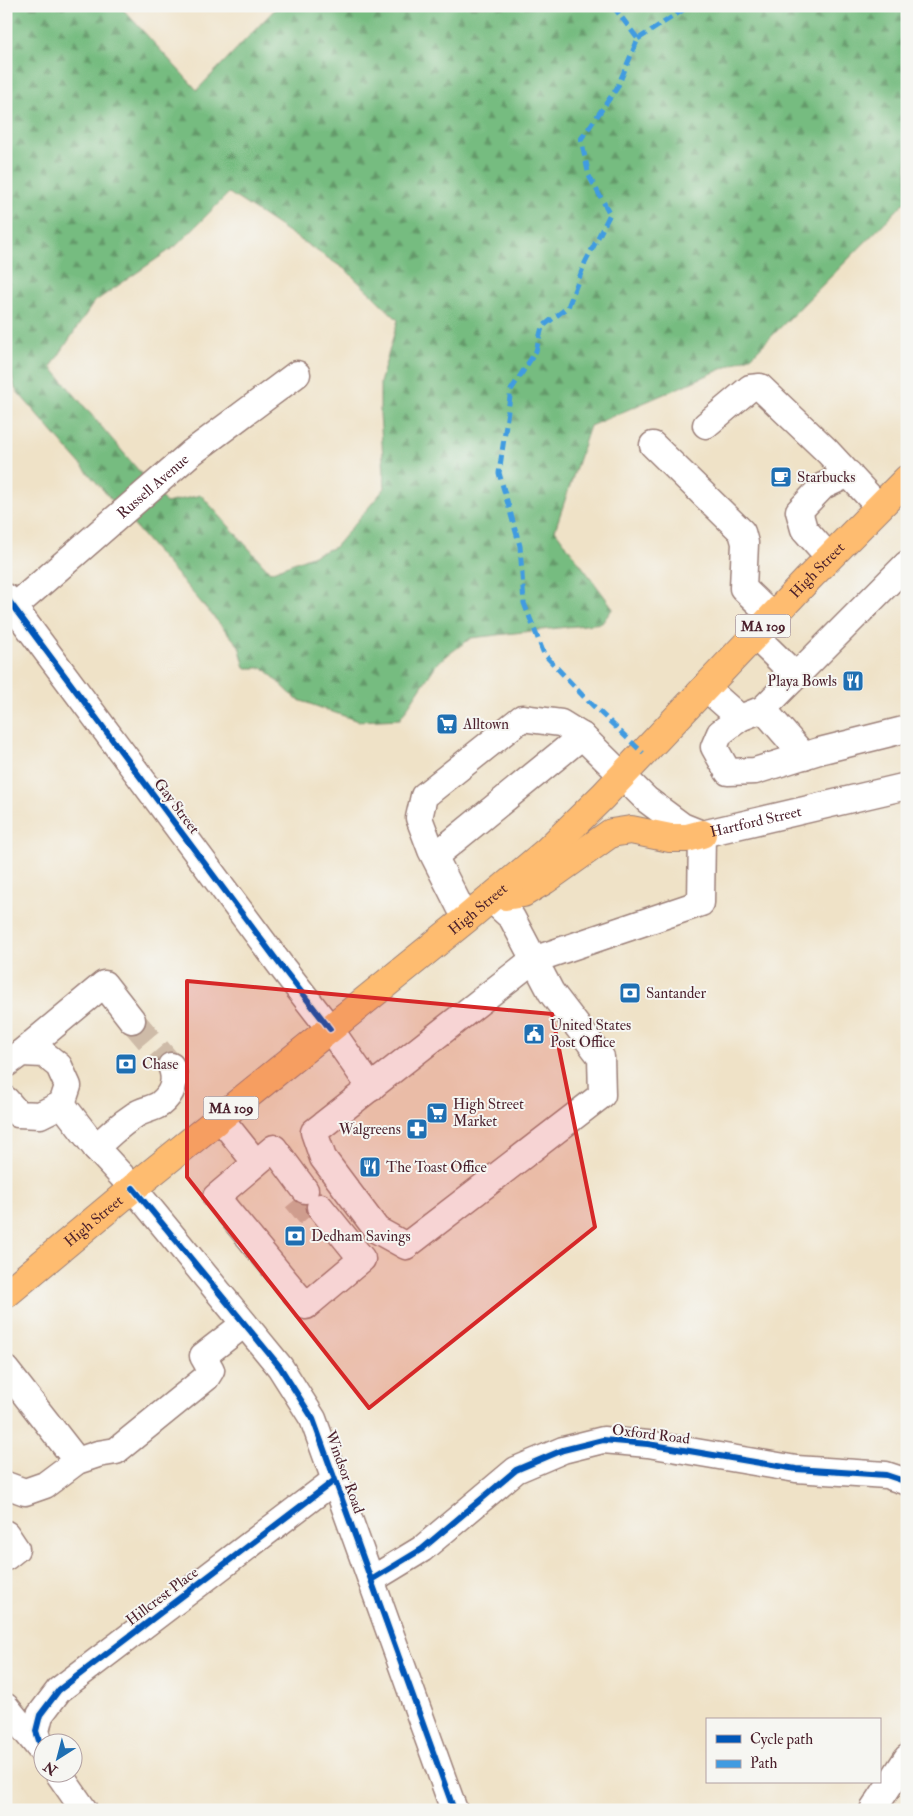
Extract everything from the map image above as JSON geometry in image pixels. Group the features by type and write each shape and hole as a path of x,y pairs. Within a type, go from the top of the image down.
{"main road":[{"name":"High Street","path":"6,1294 133,1188 466,919 547,851 622,775 829,557 907,479"},
{"path":"491,898 523,893 545,880 610,833 631,830 670,838 687,838 702,834"}],"street":[{"name":"Russell Avenue","path":"10,602 191,453 297,374"},
{"path":"706,425 750,388 760,387 849,474 879,507"},
{"path":"653,445 742,532 745,543 743,588 763,626 796,676"},
{"path":"829,557 804,529 799,511 823,486 849,474"},
{"path":"907,564 796,676 751,714 720,733 714,747 728,772 755,771 907,728"},
{"name":"Gay Street","path":"10,602 330,1029 371,1088"},
{"path":"705,687 751,714 804,756"},
{"path":"466,919 434,856 420,818 424,796 522,718 560,723 582,736 622,775"},
{"path":"434,856 582,736"},
{"name":"Hartford Street","path":"622,775 665,815 682,826 702,834 907,786"},
{"path":"491,898 512,918 533,960 551,992 601,1057 602,1095 406,1246 377,1230 323,1158 314,1132 533,960 701,903 702,834"},
{"path":"14,1058 104,984 132,1020"},
{"path":"6,1100 18,1114 40,1115 62,1104 68,1086 59,1066 44,1054 14,1058"},
{"path":"96,1148 114,1129 139,1112 159,1104 172,1091 175,1075 171,1066"},
{"name":"Windsor Road","path":"62,1104 96,1148 133,1188 280,1367 313,1419 454,1810"},
{"path":"220,1118 256,1163"},
{"path":"274,1148 283,1160 308,1203 362,1259 306,1306 216,1197 274,1148"},
{"path":"283,1160 304,1166 355,1227 356,1252"},
{"path":"6,1484 25,1492 45,1485 77,1461 98,1454 116,1451 206,1378 211,1370 203,1356 244,1324"},
{"path":"6,1370 77,1461"},
{"name":"Oxford Road","path":"371,1580 422,1549 516,1470 563,1450 603,1440 648,1444 796,1469 886,1475 907,1482"},
{"name":"Hillcrest Place","path":"37,1734 40,1715 59,1690 334,1480"},
{"path":"6,1534 16,1549 6,1558"},
{"path":"6,1707 32,1739"},
{"path":"873,1810 907,1758"},
{"path":"66,1784 84,1810"}],"highlighted area":[{"path":"187,981 552,1014 595,1227 369,1408 187,1177"}],"green space":[{"path":"6,6 120,6 197,90 278,6 907,6 907,200 752,356 590,426 555,530 613,608 602,623 471,638 438,662 400,719 358,721 296,699 264,668 245,668 239,646 15,389 6,348","holes":["229,193 346,270 398,320 380,383 385,488 335,547 270,572 201,495 166,503 51,367 94,302 177,245"]}],"tunnel":[{"path":"132,1020 171,1066"},
{"path":"296,1199 310,1216"}],"marked path":[{"path":"613,6 638,39 617,88 581,139 589,176 610,214 585,263 568,307 542,327 536,351 511,390 499,473 520,546 524,603 544,654 585,698 643,753"},
{"path":"638,39 683,10 685,6"}],"cycle path":[{"path":"6,597 330,1029"},
{"path":"133,1188 280,1367 313,1419 454,1810"},
{"path":"371,1580 422,1549 516,1470 563,1450 603,1440 648,1444 796,1469 886,1475 907,1482"},
{"path":"37,1734 40,1715 59,1690 335,1480"}],"place":[{"name":"Starbucks","path":"781,477"},
{"name":"Playa Bowls","path":"853,681"},
{"name":"Alltown","path":"447,724"},
{"name":"Santander","path":"630,993"},
{"name":"United States Post Office","path":"534,1034"},
{"name":"Chase","path":"126,1064"},
{"name":"High Street Market","path":"437,1113"},
{"name":"Walgreens","path":"417,1129"},
{"name":"The Toast Office","path":"370,1167"},
{"name":"Dedham Savings","path":"295,1236"}]}
